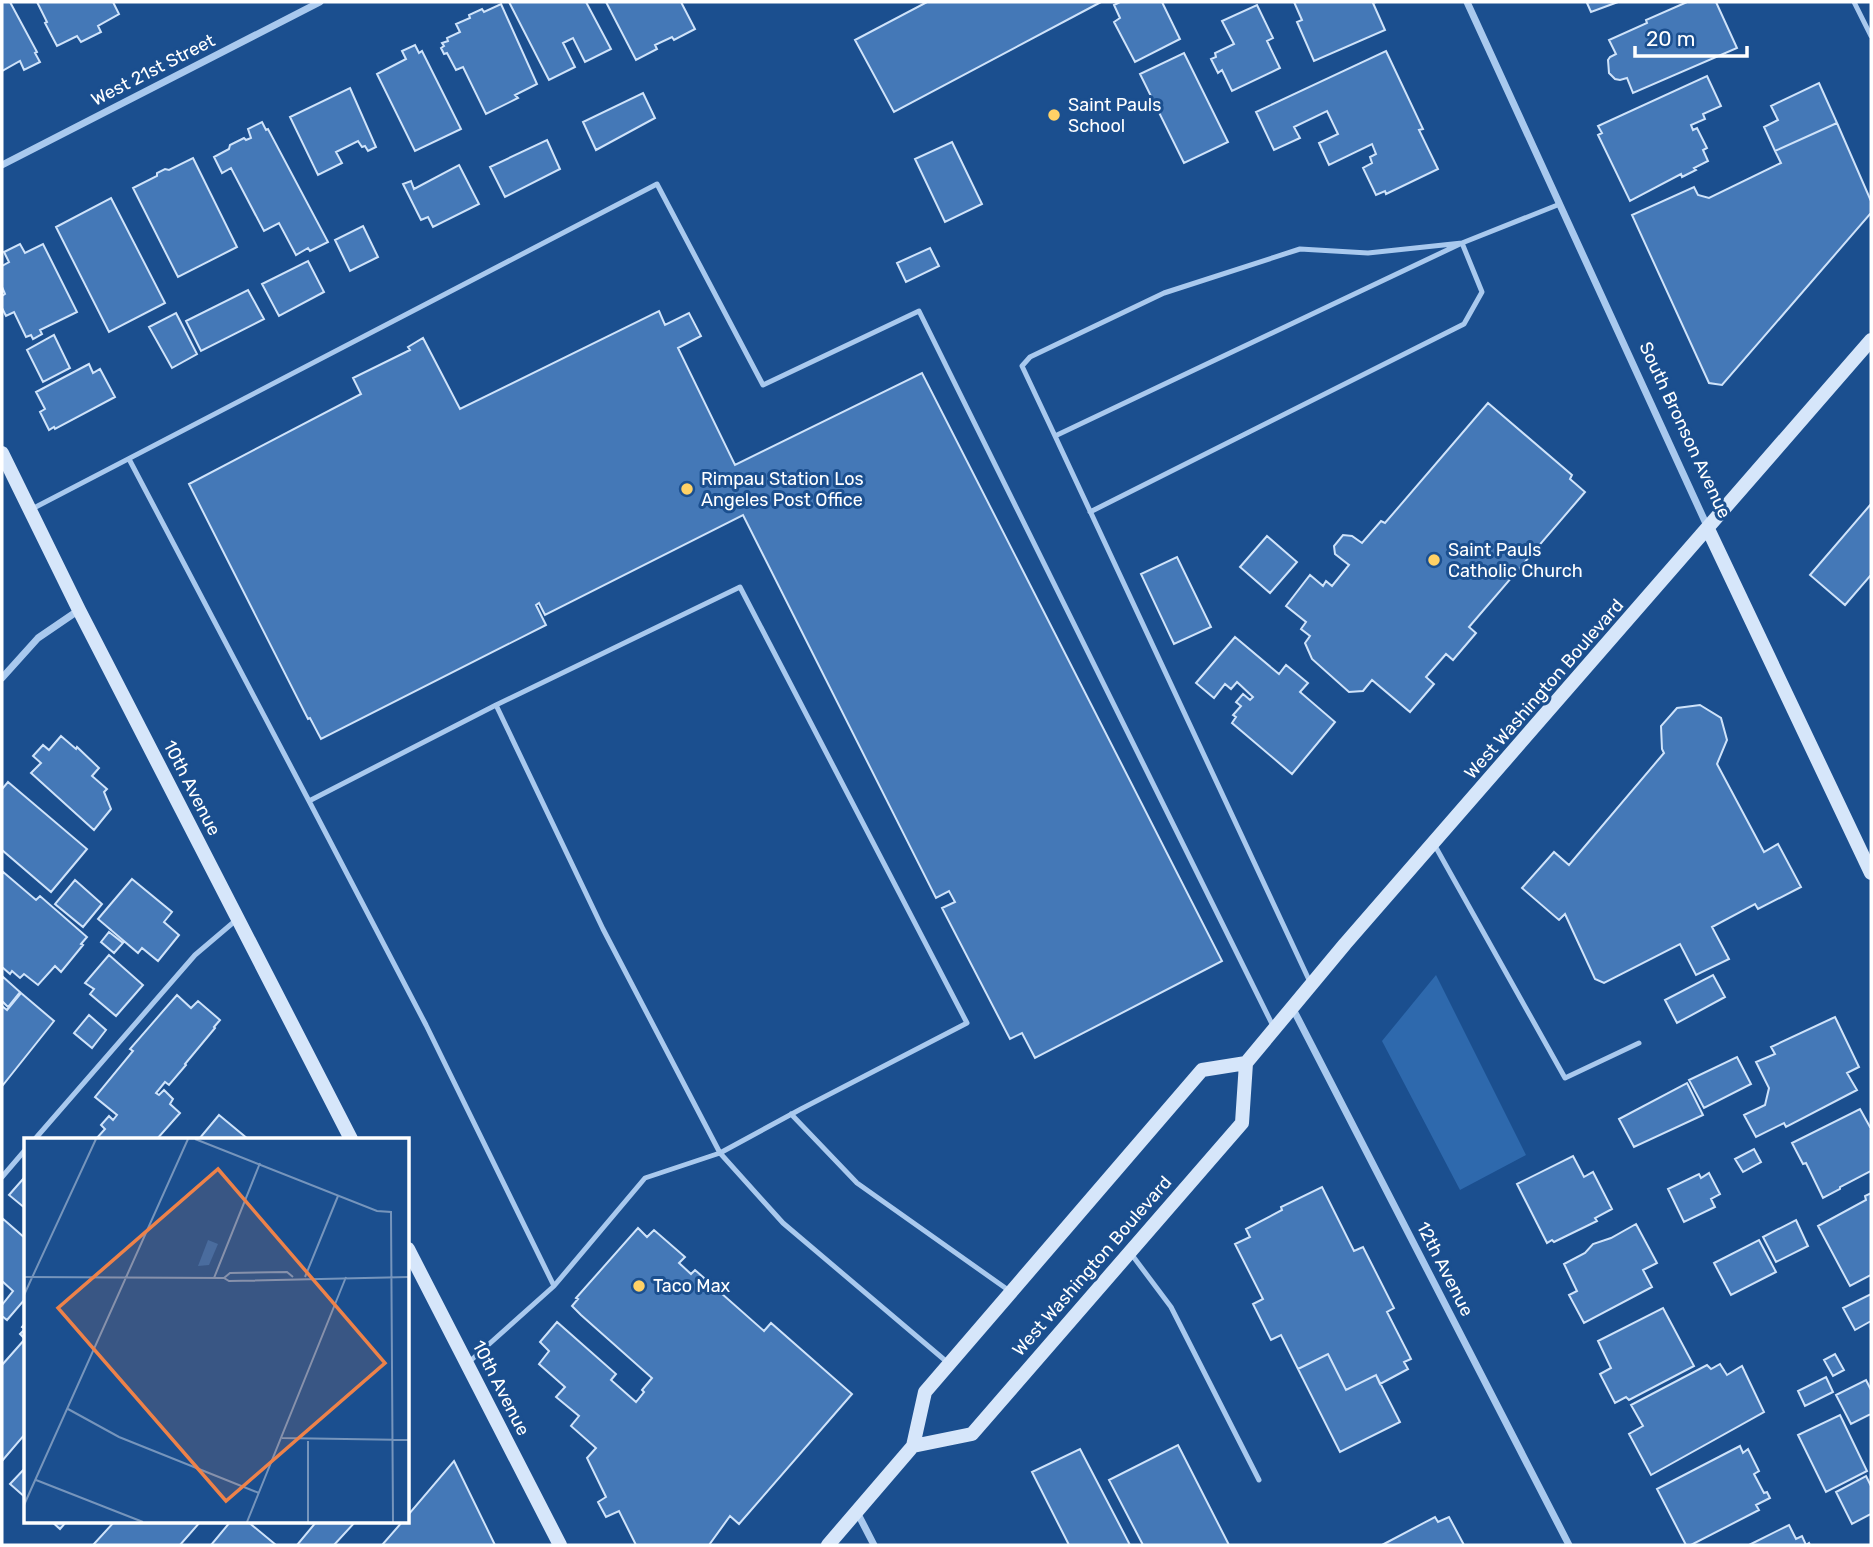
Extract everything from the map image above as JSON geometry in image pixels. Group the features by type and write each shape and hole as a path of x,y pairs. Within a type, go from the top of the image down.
{"main road":[{"name":"West Washington Boulevard","path":"913,1446 972,1434 1130,1252 1241,1123 1245,1063 1345,944 1871,340"},
{"name":"10th Avenue","path":"2,453 79,610 350,1138"},
{"name":"South Bronson Avenue","path":"1708,529 1871,873"},
{"path":"828,1545 913,1446 925,1392 1202,1070 1245,1063"},
{"name":"10th Avenue","path":"410,1253 560,1545"}],"street":[{"name":"West 21st Street","path":"2,165 320,2"},
{"name":"South Bronson Avenue","path":"1467,2 1708,529"},
{"path":"2,678 38,638 79,610"},
{"name":"12th Avenue","path":"1292,1007 1569,1545"},
{"path":"857,1511 874,1545"}],"lane":[{"path":"1854,2 1871,36"},
{"path":"30,510 657,184 763,385 919,312 1275,1029"},
{"path":"1055,436 1462,243 1560,204"},
{"path":"1312,985 1022,366 1030,357 1164,293 1300,249 1368,253 1462,243"},
{"path":"1090,512 1464,324 1482,292 1462,243"},
{"path":"129,459 426,1025 554,1286"},
{"path":"309,801 496,705 740,587 967,1023 720,1153 645,1178 554,1286 467,1364"},
{"path":"496,705 603,929 720,1153 783,1223 950,1364"},
{"path":"1434,844 1565,1078 1639,1043"},
{"path":"36,1138 195,955 238,919"},
{"path":"791,1114 857,1183 1011,1292"},
{"path":"2,1177 24,1151"},
{"path":"1130,1252 1171,1307 1259,1480"}],"shaded area":[{"path":"1436,975 1526,1155 1460,1190 1382,1041"}],"building":[{"path":"2,2 10,2 37,52 35,53 40,62 24,70 20,61 2,71"},
{"path":"37,2 113,2 119,14 98,26 101,32 81,42 77,36 57,46"},
{"path":"509,2 586,2 611,49 585,62 573,38 563,43 575,67 549,80"},
{"path":"606,2 681,2 695,29 674,40 672,37 655,45 657,49 636,60"},
{"path":"927,2 1101,2 894,112 855,40"},
{"path":"1120,2 1162,2 1180,39 1135,62 1114,22 1120,18 1114,5"},
{"path":"1294,2 1376,2 1373,3 1385,30 1314,61 1297,22 1302,20"},
{"path":"1618,2 1591,12 1587,3"},
{"path":"1687,2 1716,2 1737,48 1633,93 1627,78 1615,79 1609,73 1608,60 1616,54 1609,40"},
{"path":"501,4 537,84 515,95 518,98 486,114 463,67 456,70 447,53 444,54 441,48 444,46 442,43 448,41 447,38 460,32 456,24 482,9 484,12"},
{"path":"1257,5 1273,38 1267,41 1280,68 1232,91 1222,70 1218,73 1211,59 1216,57 1215,53 1234,44 1222,21"},
{"path":"415,45 419,53 422,51 461,129 415,151 377,74 406,59 402,51"},
{"path":"1386,51 1423,129 1419,130 1438,169 1386,194 1385,191 1376,195 1363,168 1372,163 1370,157 1376,154 1372,144 1329,165 1319,143 1338,134 1327,111 1294,127 1300,138 1274,150 1256,112"},
{"path":"1184,53 1228,142 1184,163 1140,74"},
{"path":"1707,76 1721,106 1703,114 1705,119 1691,125 1693,130 1697,128 1707,148 1703,150 1708,161 1694,168 1696,170 1682,177 1681,174 1630,201 1598,135 1602,133 1598,126"},
{"path":"1819,83 1837,123 1775,151 1764,127 1778,120 1771,106"},
{"path":"350,88 376,147 368,151 358,141 336,152 342,163 318,175 290,117"},
{"path":"643,93 655,118 596,150 583,122"},
{"path":"262,122 328,242 310,251 308,248 296,255 279,223 264,231 231,168 222,173 214,157 229,149 230,145 244,138 251,138 248,129"},
{"path":"1837,123 1871,201 1871,213 1722,385 1709,383 1632,215 1694,187 1698,195 1709,198 1781,163 1775,151"},
{"path":"547,140 560,169 505,197 490,167"},
{"path":"952,142 982,204 945,222 915,159"},
{"path":"193,158 237,247 178,277 133,188 165,169 169,170"},
{"path":"459,165 479,204 433,227 428,217 421,220 403,184 411,181 414,189"},
{"path":"111,198 165,303 109,332 56,227"},
{"path":"363,226 378,257 350,271 335,240"},
{"path":"20,244 25,253 43,244 77,312 40,330 42,334 33,339 31,335 26,337 14,312 6,316 2,308 2,296 5,294 2,287 2,266 9,262 4,252"},
{"path":"930,248 939,266 906,282 897,263"},
{"path":"308,261 324,292 279,316 262,284"},
{"path":"248,290 264,319 201,351 186,321"},
{"path":"659,311 665,325 689,313 701,336 678,348 735,465 922,373 1222,961 1035,1058 1022,1033 1010,1039 942,908 955,902 949,891 936,898 743,515 545,615 539,603 536,605 546,625 321,739 310,718 308,719 189,484 361,394 353,378 410,350 408,347 423,338 460,409"},
{"path":"176,313 197,354 172,368 149,327"},
{"path":"54,335 70,368 43,382 27,350"},
{"path":"89,364 93,373 100,369 115,397 49,430 40,412 45,409 36,392"},
{"name":"Saint Pauls Catholic Church","path":"1488,403 1572,475 1570,479 1585,492 1469,627 1476,633 1453,660 1446,654 1426,677 1434,684 1410,712 1372,680 1363,691 1349,692 1312,659 1305,643 1310,636 1301,629 1306,622 1286,606 1310,575 1323,586 1326,581 1332,586 1349,565 1335,554 1334,546 1343,535 1352,536 1362,543 1381,521 1385,523"},
{"path":"1871,504 1871,575 1845,605 1810,575"},
{"path":"1267,536 1297,562 1270,593 1240,567"},
{"path":"1177,557 1211,627 1174,644 1141,574"},
{"path":"1235,637 1279,674 1286,665 1308,683 1300,692 1335,722 1292,774 1232,723 1236,717 1233,715 1241,706 1236,702 1243,694 1250,700 1253,697 1237,682 1231,689 1225,684 1214,698 1196,683"},
{"path":"1700,705 1721,718 1727,740 1717,764 1764,852 1778,844 1801,887 1758,909 1755,904 1712,927 1729,959 1696,975 1680,944 1604,983 1595,979 1565,914 1559,920 1522,888 1554,852 1569,865 1664,753 1661,726 1677,708"},
{"path":"61,736 99,768 92,776 107,789 104,792 111,809 94,830 31,773 41,763 33,756 43,745 49,750"},
{"path":"8,782 87,849 51,892 2,850 2,789"},
{"path":"2,871 36,900 40,896 87,937 61,972 55,966 38,985 24,974 20,978 2,967"},
{"path":"132,879 172,912 164,922 179,935 158,961 142,948 138,953 98,919"},
{"path":"75,880 102,904 83,927 55,904"},
{"path":"109,932 123,943 114,953 101,942"},
{"path":"109,955 143,985 116,1016 90,994 94,989 85,983"},
{"path":"1713,975 1725,997 1677,1023 1665,1000"},
{"path":"2,976 20,992 8,1007 2,1001"},
{"path":"21,993 54,1021 3,1085 2,1006 7,1010"},
{"path":"177,995 191,1008 198,1001 220,1020 169,1085 165,1082 156,1093 159,1095 164,1090 173,1099 170,1104 180,1113 158,1138 97,1138 105,1129 101,1125 109,1116 113,1120 117,1115 95,1097 133,1051 130,1049"},
{"path":"89,1015 106,1030 92,1048 74,1033"},
{"path":"1835,1017 1859,1067 1847,1073 1857,1090 1786,1127 1784,1123 1756,1137 1744,1115 1765,1105 1769,1088 1756,1062 1775,1054 1771,1047"},
{"path":"1737,1057 1751,1084 1704,1108 1689,1080"},
{"path":"1687,1083 1703,1115 1634,1147 1619,1119"},
{"path":"1860,1109 1871,1127 1871,1171 1823,1198 1806,1163 1803,1164 1792,1143"},
{"path":"219,1115 247,1138 200,1138"},
{"path":"1754,1149 1761,1162 1743,1172 1735,1159"},
{"path":"1573,1156 1584,1177 1593,1172 1612,1209 1595,1218 1597,1221 1547,1243 1517,1184"},
{"path":"1709,1173 1720,1194 1711,1199 1715,1207 1684,1222 1668,1189 1699,1174 1701,1178"},
{"path":"23,1179 24,1207 9,1195"},
{"path":"1322,1187 1354,1251 1363,1247 1394,1308 1387,1312 1411,1359 1404,1362 1408,1369 1380,1384 1376,1375 1346,1390 1328,1354 1298,1369 1281,1335 1271,1340 1253,1304 1263,1299 1235,1244 1250,1237 1246,1229 1282,1210 1281,1207"},
{"path":"1871,1193 1871,1275 1850,1286 1818,1226 1866,1200 1865,1196"},
{"path":"2,1218 24,1237 24,1300 7,1320 2,1316 2,1305 13,1291 2,1281"},
{"path":"1796,1220 1808,1246 1776,1262 1763,1237"},
{"path":"1636,1224 1657,1263 1643,1270 1652,1287 1584,1323 1569,1295 1577,1291 1564,1264 1585,1253 1593,1244 1611,1238"},
{"path":"638,1228 647,1237 654,1230 685,1257 679,1263 691,1274 695,1270 764,1331 771,1323 852,1394 739,1524 730,1516 709,1545 636,1545 619,1511 606,1517 598,1502 606,1497 587,1458 596,1448 571,1426 579,1416 556,1397 565,1387 539,1364 549,1351 540,1342 557,1322 616,1374 611,1380 636,1402 644,1392 642,1390 652,1378 572,1306 578,1299 576,1298"},
{"path":"1759,1240 1776,1272 1731,1295 1714,1263"},
{"path":"1871,1294 1871,1321 1855,1330 1843,1308"},
{"path":"1663,1308 1694,1366 1629,1400 1626,1397 1615,1403 1600,1374 1611,1368 1598,1341"},
{"path":"24,1340 24,1435 2,1461 2,1365"},
{"path":"1328,1354 1346,1390 1376,1375 1400,1422 1340,1452 1298,1369"},
{"path":"1835,1354 1844,1370 1833,1376 1824,1360"},
{"path":"1720,1364 1727,1375 1742,1366 1764,1412 1651,1475 1629,1434 1643,1426 1631,1405 1707,1365 1711,1369"},
{"path":"1826,1377 1833,1392 1805,1406 1798,1391"},
{"path":"1866,1380 1871,1390 1871,1414 1851,1424 1836,1395"},
{"path":"1840,1415 1867,1471 1826,1492 1798,1435"},
{"path":"1178,1445 1229,1545 1143,1545 1109,1480"},
{"path":"1740,1446 1743,1453 1748,1449 1759,1471 1754,1474 1764,1493 1767,1492 1770,1498 1756,1505 1759,1510 1691,1545 1686,1545 1657,1489"},
{"path":"1080,1449 1130,1545 1069,1545 1032,1472"},
{"path":"454,1461 495,1545 382,1545 402,1522 410,1522 410,1513"},
{"path":"24,1469 24,1496 10,1484"},
{"path":"1866,1476 1871,1486 1871,1514 1852,1524 1836,1492"},
{"path":"1435,1517 1438,1522 1449,1517 1464,1545 1382,1545"},
{"path":"52,1522 66,1522 60,1529"},
{"path":"114,1522 200,1522 180,1545 93,1545"},
{"path":"230,1522 248,1522 276,1545 211,1545"},
{"path":"316,1522 355,1522 334,1545 297,1545"},
{"path":"1789,1525 1796,1539 1802,1536 1806,1545 1749,1545"}],"place":[{"name":"Saint Pauls School","path":"1054,115"},
{"name":"Rimpau Station Los Angeles Post Office","path":"687,489"},
{"name":"Saint Pauls Catholic Church","path":"1434,560"},
{"name":"Taco Max","path":"639,1286"}]}
